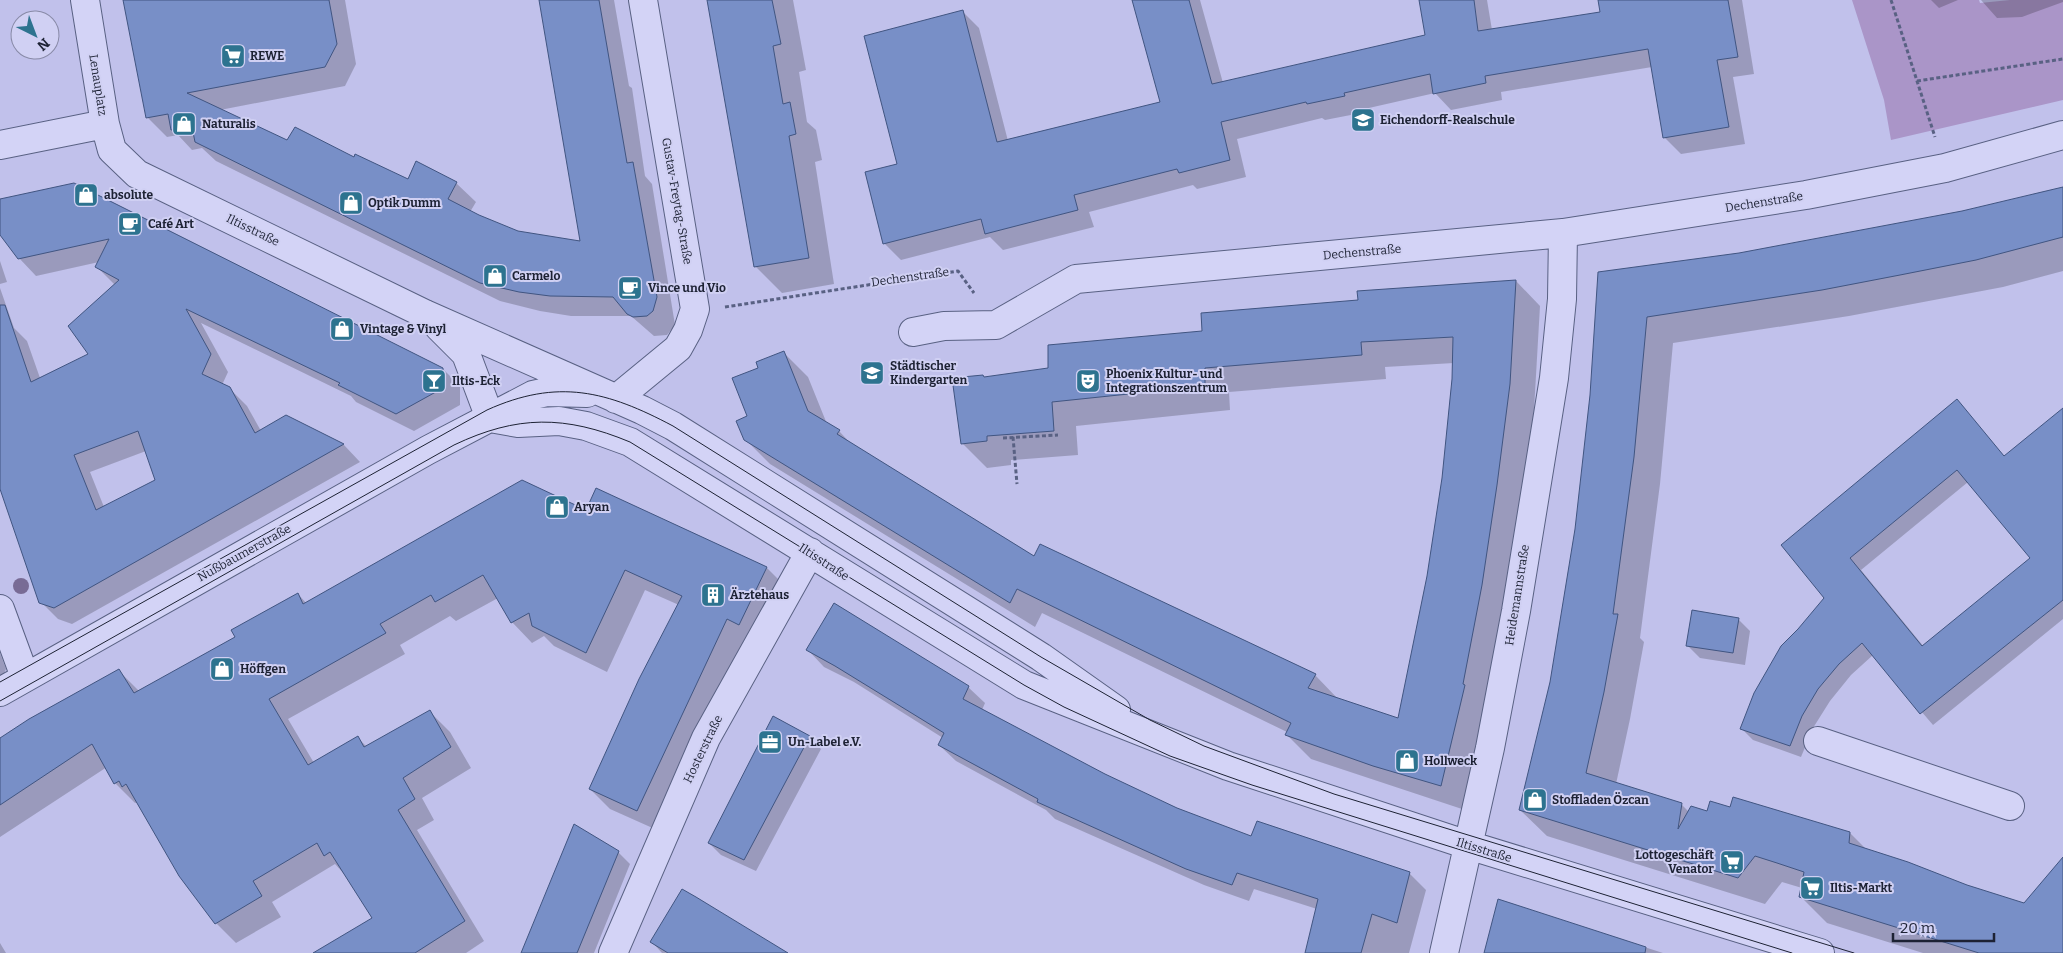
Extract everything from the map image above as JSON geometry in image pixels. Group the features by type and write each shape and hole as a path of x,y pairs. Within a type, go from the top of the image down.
{"street":[{"name":"Lenauplatz","path":"0,145 105,124 85,0"},
{"name":"Gustav-Freytag-Straße","path":"643,0 696,309"},
{"name":"Iltisstraße","path":"105,124 112,150 137,174 425,314 673,426 1041,657 1152,736"},
{"name":"Dechenstraße","path":"996,325 1076,279 1563,233 1806,195 1945,168 2063,135"},
{"name":"Heidemannstraße","path":"1444,953 1514,621 1554,378 1562,299 1563,233"},
{"path":"616,399 678,348 688,330 696,309"},
{"name":"Iltisstraße","path":"425,314 466,354 490,418"},
{"path":"913,332 944,326 996,325"},
{"name":"Iltisstraße","path":"490,418 533,395 548,392 582,392 616,399"},
{"name":"Iltisstraße","path":"490,418 518,423 559,421 586,426 616,436 654,456 1024,685 1228,766 1468,845 1820,953"},
{"name":"Nußbaumerstraße","path":"0,692 419,455 490,418"},
{"name":"Hosterstraße","path":"615,952 706,738 810,552"},
{"path":"0,609 25,677"},
{"path":"1818,741 2010,806"}],"path":[{"path":"1891,0 1945,168"},
{"path":"1917,80 2063,59"},
{"name":"Dechenstraße","path":"696,309 732,306 958,270 996,325"},
{"path":"1003,438 1058,435"},
{"path":"1013,437 1017,484"}],"shaded area":[{"path":"1852,0 1979,0 1980,3 2010,0 2063,0 2063,100 1891,140 1884,100"}],"building":[{"path":"123,0 329,0 337,44 325,67 187,93 287,140 295,127 354,157 355,154 408,179 416,161 457,182 448,199 479,215 518,231 580,241 539,0 599,0 627,163 633,162 657,297 653,311 647,316 633,317 627,314 613,297 550,296 519,292 480,283 195,142 192,127 171,130 168,114 146,118"},
{"path":"707,0 772,0 781,44 773,46 783,104 790,102 796,134 789,136 809,258 754,267"},
{"path":"1132,0 1189,0 1212,84 1425,35 1419,0 1474,0 1478,31 1600,12 1598,0 1728,0 1738,57 1717,60 1729,127 1663,138 1648,49 1485,76 1486,83 1433,94 1430,74 1344,93 1345,96 1307,104 1306,102 1221,122 1230,160 1179,173 1177,169 1074,195 1078,210 985,234 981,219 883,244 865,172 897,164 864,36 963,10 997,142 1160,102"},
{"path":"74,183 443,368 443,388 396,414 338,385 340,383 186,309 211,354 202,374 230,387 255,433 286,415 344,444 54,608 39,603 0,489 0,305 5,305 31,382 88,354 68,326 119,280 95,267 109,239 18,259 0,235 0,199","holes":["138,431 155,480 96,510 74,455"]},
{"path":"2063,187 2063,237 1976,260 1822,290 1647,317 1634,457 1613,614 1618,614 1604,692 1586,773 1682,803 1678,829 1691,806 1707,811 1710,801 1730,807 1733,797 1850,832 1849,843 2024,903 2063,857 2063,953 1979,953 1799,897 1804,872 1755,856 1738,878 1519,810 1550,682 1575,529 1590,395 1598,272 1739,253 1962,211"},
{"path":"1516,280 1510,384 1497,485 1482,585 1463,684 1465,685 1441,786 1373,766 1285,735 1291,723 1017,589 1010,603 744,440 736,421 747,416 732,378 758,368 756,362 784,351 808,411 840,430 837,434 1034,556 1040,544 1316,674 1308,688 1398,718 1427,576 1442,478 1452,379 1453,337 1361,342 1362,355 1205,368 1205,386 1052,402 1054,431 987,436 987,441 961,444 952,378 983,375 984,377 1048,368 1048,345 1202,331 1201,313 1358,300 1357,291"},
{"path":"1957,399 2004,456 2063,408 2063,600 1920,714 1862,643 1839,664 1818,689 1802,716 1790,746 1740,729 1754,693 1781,646 1824,598 1781,545","holes":["1957,470 2030,558 1922,646 1850,558"]},
{"path":"522,480 586,510 596,488 767,567 739,625 727,619 637,811 589,789 639,679 682,596 625,570 586,653 532,626 529,613 511,623 483,575 435,602 431,595 380,624 386,633 269,699 308,765 358,736 364,747 430,710 451,747 403,778 415,799 398,810 465,921 415,953 313,953 372,918 330,852 324,856 317,843 253,881 262,896 215,924 179,876 126,784 122,787 119,781 114,784 92,744 0,805 0,738 29,719 119,669 134,693 235,637 231,630 298,593 303,604"},
{"path":"834,603 969,686 963,699 1105,774 1177,808 1251,836 1257,821 1410,872 1397,923 1372,914 1361,953 1305,953 1318,899 1237,873 1232,885 1186,869 1037,802 1038,799 938,745 944,733 806,650"},
{"path":"1692,610 1739,618 1733,653 1686,646"},
{"path":"773,716 810,736 744,860 708,843"},
{"path":"574,824 619,851 577,953 521,953"},
{"path":"682,889 788,953 668,953 650,942"},
{"path":"1498,899 1646,947 1645,953 1484,953"}],"tram line":[{"path":"0,682 487,410 513,400 537,394 582,393 626,404 673,426 1041,657 1150,720 1204,746 1334,794 1854,953"},
{"path":"0,701 454,445 499,428 541,422 562,423 606,433 630,442 1024,685 1064,707 1170,756 1252,785 1792,953"}],"place":[{"name":"REWE","path":"233,56"},
{"name":"Eichendorff-Realschule","path":"1363,120"},
{"name":"Naturalis","path":"184,124"},
{"name":"absolute","path":"86,195"},
{"name":"Optik Dumm","path":"351,203"},
{"name":"Café Art","path":"130,224"},
{"name":"Carmelo","path":"495,276"},
{"name":"Vince und Vio","path":"630,288"},
{"name":"Vintage & Vinyl","path":"342,329"},
{"name":"Städtischer Kindergarten","path":"872,373"},
{"name":"Iltis-Eck","path":"434,381"},
{"name":"Phoenix Kultur- und Integrationszentrum","path":"1088,381"},
{"name":"Aryan","path":"557,507"},
{"name":"Ärztehaus","path":"713,595"},
{"name":"Höffgen","path":"222,669"},
{"name":"Un-Label e.V.","path":"770,742"},
{"name":"Hollweck","path":"1407,761"},
{"name":"Stoffladen Özcan","path":"1535,800"},
{"name":"Lottogeschäft Venator","path":"1732,862"},
{"name":"Iltis-Markt","path":"1812,888"}]}
